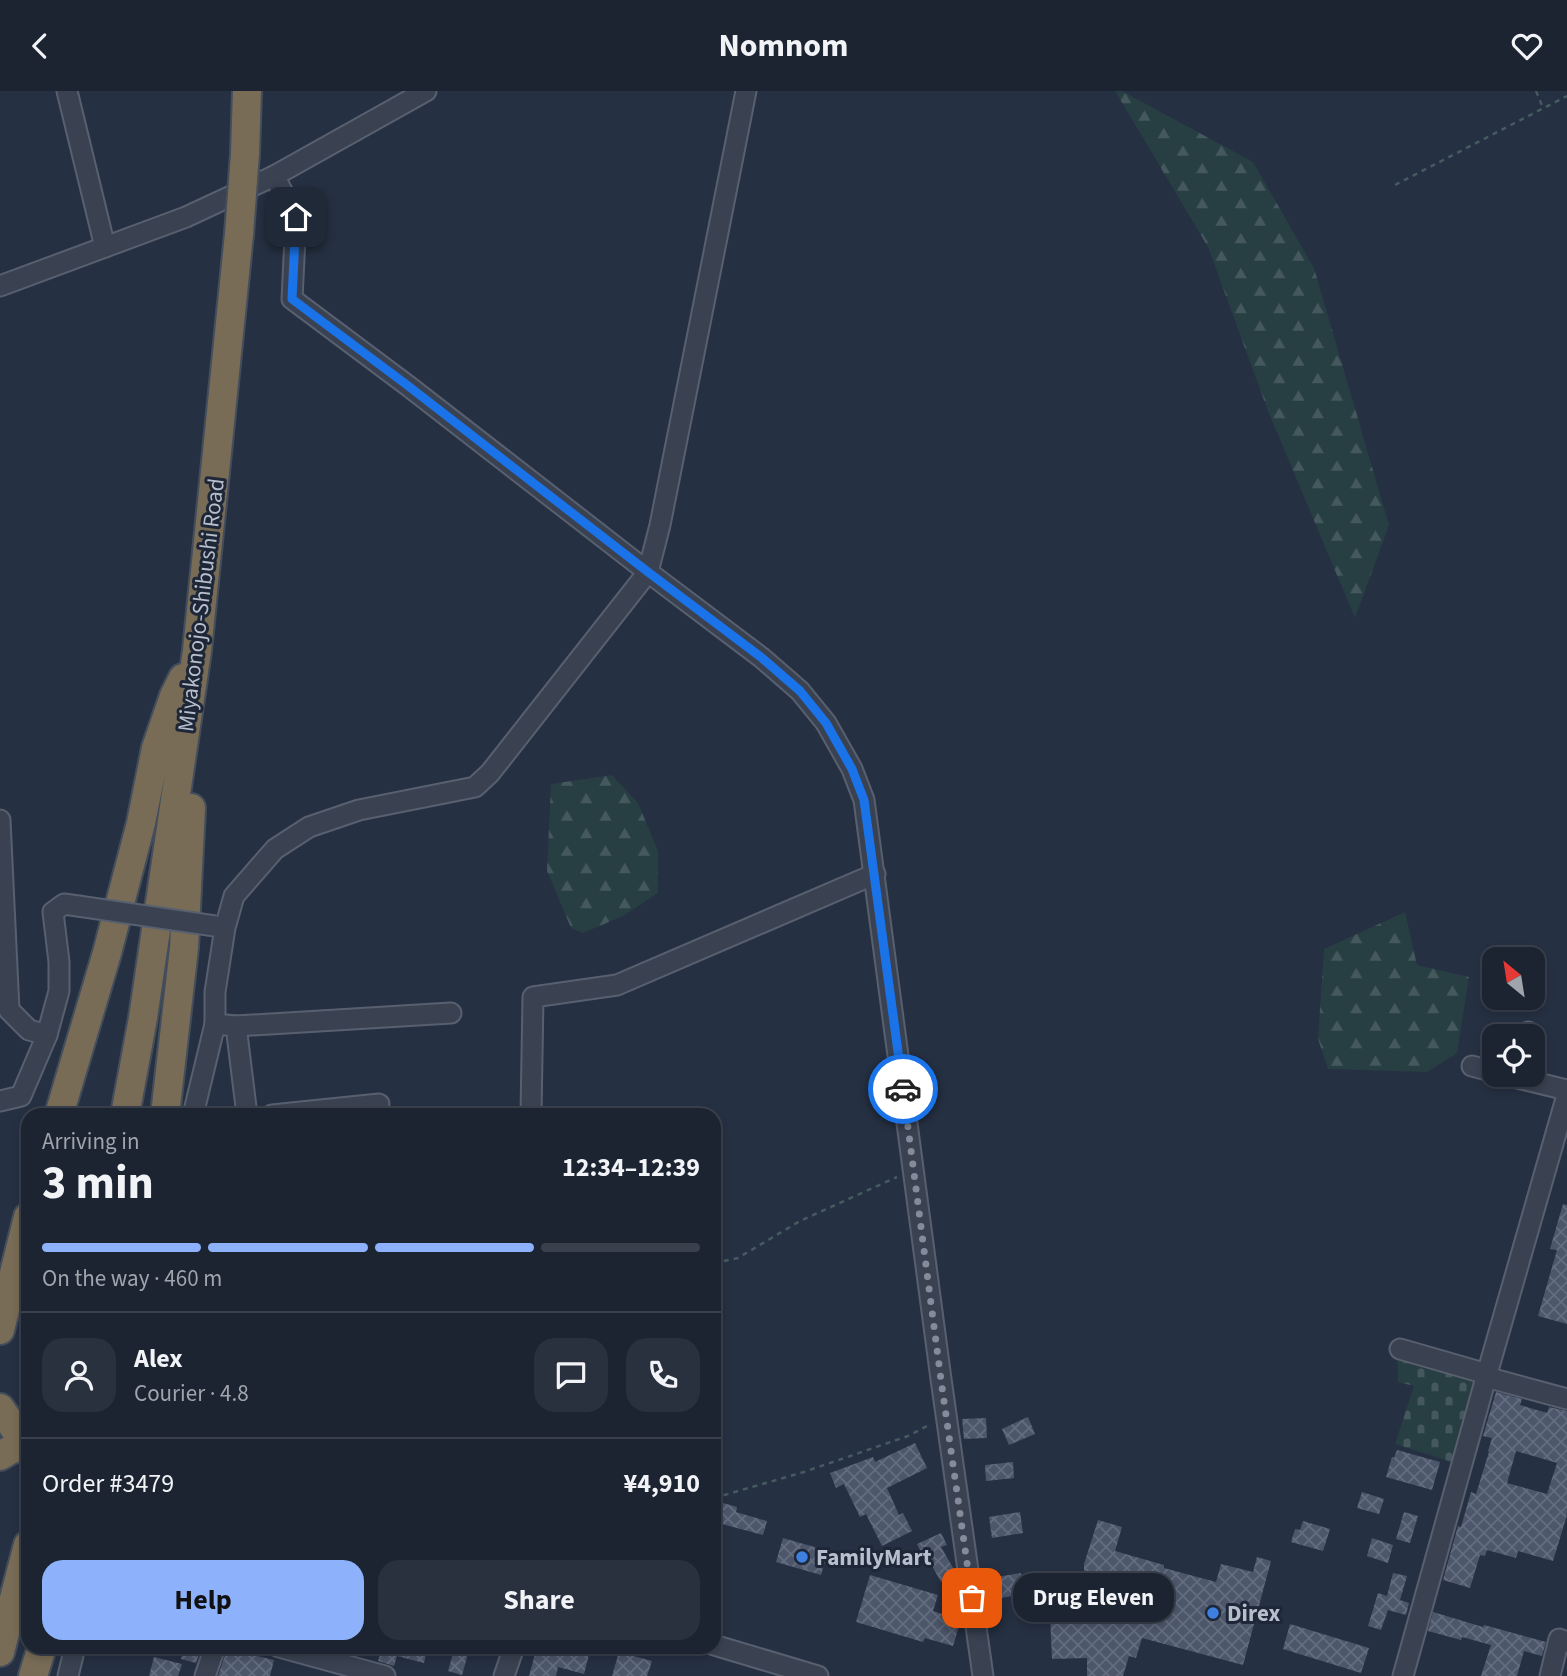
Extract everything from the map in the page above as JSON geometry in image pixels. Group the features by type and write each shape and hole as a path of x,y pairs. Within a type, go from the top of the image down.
{"highway":[{"name":"Miyakonojo-Shibushi Road","path":"126,1108 147,993 197,651 240,234 247,91"},
{"path":"61,1108 107,953 141,823 156,748 174,696 197,651"},
{"path":"166,1108 184,948 197,651"},
{"path":"0,1330 21,1244"},
{"path":"0,1408 13,1446"},
{"path":"0,1652 21,1572"},
{"path":"33,1676 40,1654"}],"street":[{"path":"68,91 105,247"},
{"path":"0,286 186,217 274,176 426,91"},
{"path":"195,1108 215,1024 220,927 234,896 275,849 309,827 359,810 475,787 491,773 648,572 660,525 746,91"},
{"path":"274,176 296,217 292,299 762,658 800,691 826,723 852,769 864,800 875,874 983,1676"},
{"path":"0,820 9,1010 29,1030 47,1035"},
{"path":"531,1108 533,997 617,985 875,874"},
{"path":"0,1101 21,1096 47,1035 59,991 59,962 53,912 64,904 220,927"},
{"path":"215,1024 236,1026 451,1013"},
{"path":"236,1026 246,1108"},
{"path":"1472,1066 1482,1069"},
{"path":"1404,1676 1487,1375 1560,1143 1567,1092 1545,1085"},
{"path":"340,1108 379,1104"},
{"path":"1400,1349 1567,1399"},
{"path":"1550,1676 1559,1639 1567,1642"},
{"path":"721,1647 815,1676"},
{"path":"68,1676 73,1654"},
{"path":"205,1676 213,1654"},
{"path":"301,1654 360,1673 385,1676"},
{"path":"505,1676 512,1654"}],"path":[{"path":"1536,91 1543,109"},
{"path":"1395,185 1567,96"},
{"path":"721,1262 738,1258 800,1221 914,1169"},
{"path":"721,1496 804,1472 908,1436 947,1416"}],"green space":[{"path":"1115,91 1122,91 1253,162 1314,268 1389,525 1355,618 1268,411 1208,247"},
{"path":"612,775 638,803 658,851 658,893 623,916 583,933 571,928 547,871 551,784"},
{"path":"1405,912 1417,965 1469,977 1457,1053 1427,1072 1328,1069 1318,1039 1324,949"},
{"path":"1397,1353 1482,1380 1455,1463 1395,1444 1414,1386 1398,1382"}],"building":[{"path":"1563,1204 1567,1205 1567,1324 1538,1316 1557,1250 1550,1249"},
{"path":"1496,1392 1522,1399 1520,1405 1547,1413 1549,1407 1567,1411 1567,1515 1553,1561 1518,1551 1516,1558 1487,1550 1485,1556 1480,1555 1470,1588 1443,1580 1458,1526 1461,1527 1471,1492 1476,1494 1489,1452 1492,1438 1483,1436","holes":["1516,1451 1557,1463 1547,1494 1507,1483"]},
{"path":"1028,1417 1035,1434 1009,1445 1002,1429"},
{"path":"986,1418 987,1438 964,1439 962,1419"},
{"path":"915,1443 927,1468 887,1488 899,1515 903,1513 912,1531 882,1546 866,1514 860,1517 844,1484 836,1488 830,1473 873,1457 875,1462"},
{"path":"1397,1450 1440,1462 1432,1490 1386,1477"},
{"path":"1013,1462 1014,1478 986,1481 985,1465"},
{"path":"1362,1492 1384,1499 1379,1514 1357,1508"},
{"path":"723,1503 737,1507 736,1512 767,1521 763,1535 721,1524"},
{"path":"1020,1512 1023,1533 992,1538 989,1517"},
{"path":"1404,1512 1418,1516 1410,1543 1396,1539"},
{"path":"1098,1520 1122,1527 1115,1551 1216,1582 1221,1564 1253,1572 1257,1557 1271,1561 1243,1665 1142,1638 1136,1658 1129,1656 1123,1676 1087,1676 1087,1658 1052,1659 1050,1614 1085,1613 1084,1564"},
{"path":"1303,1521 1330,1529 1323,1551 1291,1542 1295,1529 1300,1530"},
{"path":"941,1533 947,1545 941,1547 956,1573 941,1582 917,1544"},
{"name":"FamilyMart","path":"783,1538 828,1551 821,1575 776,1562"},
{"path":"1372,1538 1393,1545 1388,1563 1367,1556"},
{"path":"1021,1573 1024,1594 1001,1598 1001,1593 994,1594 990,1578"},
{"path":"1393,1573 1407,1576 1400,1600 1409,1603 1406,1615 1388,1610 1381,1630 1368,1626 1378,1593 1387,1596"},
{"path":"870,1575 938,1595 933,1611 961,1620 953,1646 925,1638 923,1642 856,1622"},
{"path":"1433,1612 1546,1642 1542,1656 1524,1651 1517,1676 1481,1676 1491,1645 1428,1631"},
{"path":"1290,1624 1369,1648 1361,1673 1283,1649"},
{"path":"182,1654 199,1654 196,1663 181,1659"},
{"path":"225,1654 248,1654 274,1660 270,1676 218,1676"},
{"path":"380,1654 426,1654 424,1663 397,1656 394,1666 378,1661"},
{"path":"453,1654 468,1654 462,1675 448,1671"},
{"path":"535,1654 589,1654 584,1674 558,1667 556,1676 529,1676"},
{"path":"618,1654 652,1661 647,1676 612,1676"},
{"path":"154,1657 182,1664 178,1676 149,1676"}],"way so far":[{"path":"903,1089 972,1598"}],"place":[{"name":"FamilyMart","path":"802,1557"},
{"name":"Drug Eleven","path":"972,1598"},
{"name":"Direx","path":"1213,1613"}],"route":[{"path":"296,217 292,299 762,658 800,691 826,723 852,769 864,800 903,1089"}]}
